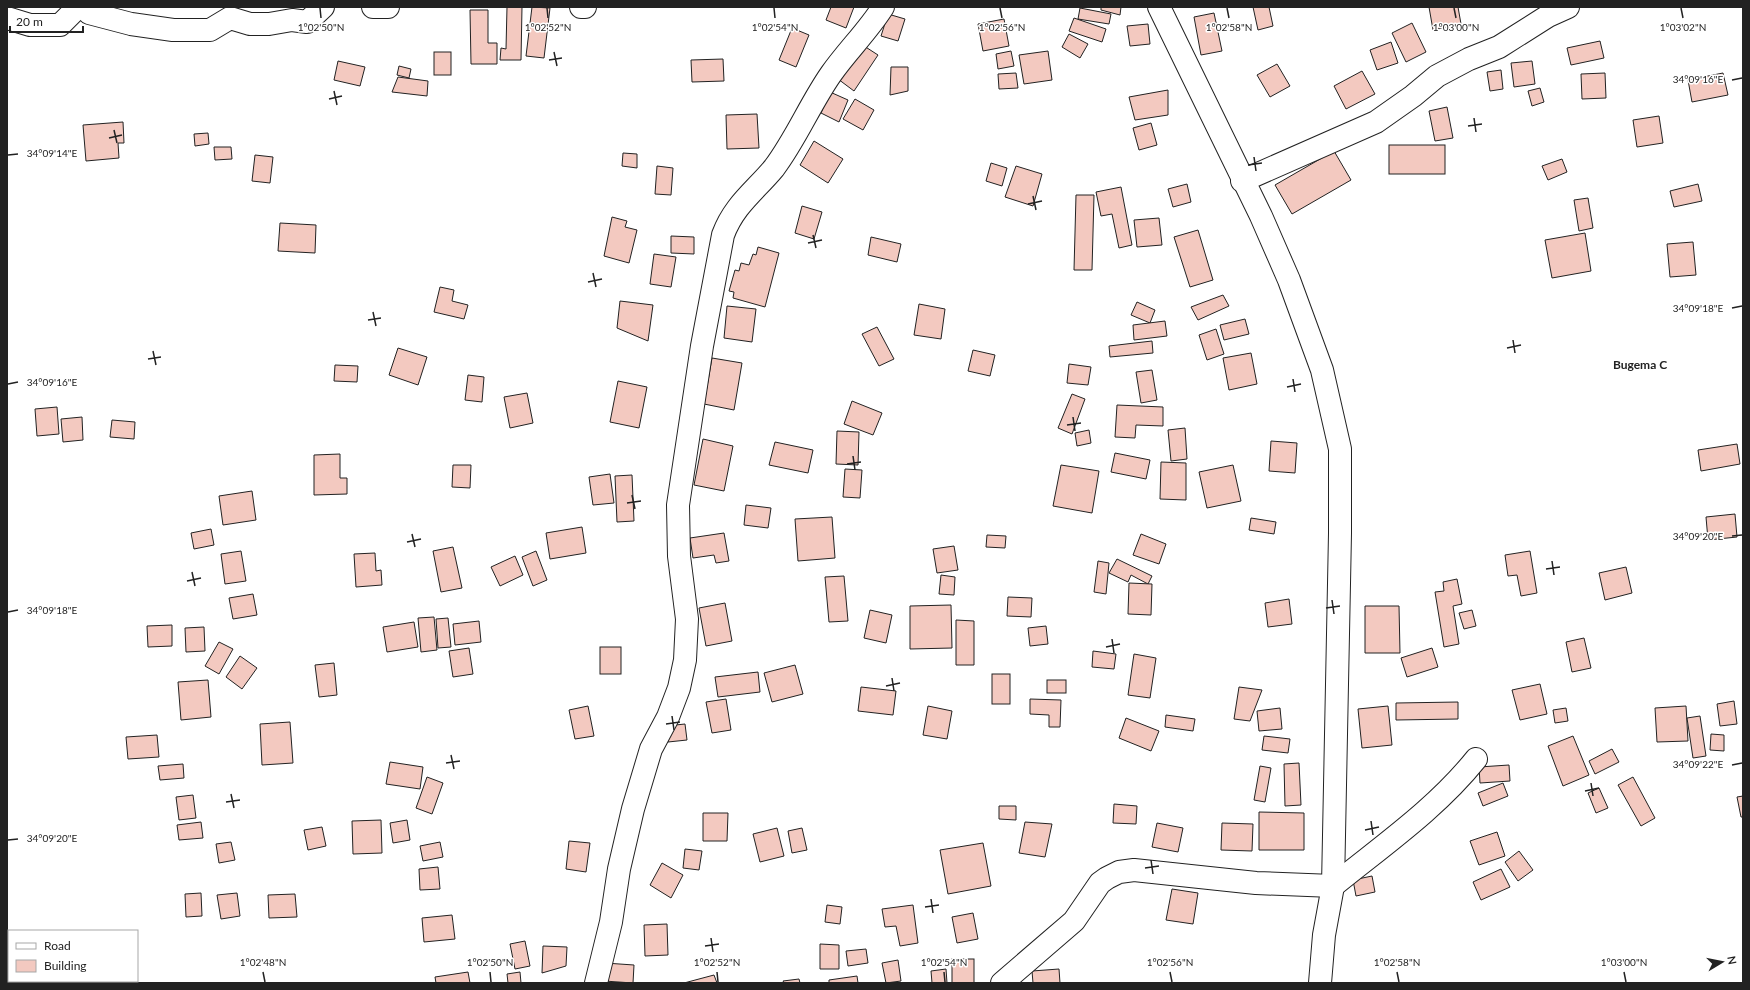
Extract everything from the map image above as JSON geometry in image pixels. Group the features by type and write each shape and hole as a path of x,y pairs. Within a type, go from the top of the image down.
{"street":[{"path":"7,18 30,25 60,25 78,7"},
{"path":"89,7 89,13 131,24 173,30 210,30 230,18 250,24 269,24 292,20 307,22 323,7"},
{"path":"373,7 388,7"},
{"path":"581,7 586,7"},
{"path":"596,983 611,922 619,869 633,809 651,749 668,717 678,688 685,660 687,619 679,556 678,505 702,346 723,235 727,223 734,212 773,168 802,126 831,75 883,7"},
{"path":"1159,7 1242,181 1261,216 1289,280 1322,370 1340,449 1340,533 1333,886 1324,935 1320,983"},
{"path":"1242,181 1376,122 1413,96 1437,76 1469,59 1498,47 1548,16 1568,7"},
{"path":"1002,983 1074,921 1094,888 1107,878 1119,872 1134,870 1256,883 1333,886 1436,802 1476,760"}],"building":[{"path":"507,7 522,7 521,60 500,60 501,48 506,49"},
{"path":"532,7 550,8 544,58 526,56"},
{"path":"831,7 854,7 846,28 826,20"},
{"path":"1101,7 1121,7 1120,15 1101,10"},
{"path":"1253,7 1269,7 1273,26 1258,30"},
{"path":"1429,7 1458,7 1461,24 1433,30"},
{"path":"1080,8 1111,14 1109,24 1078,19"},
{"path":"470,10 488,10 488,43 497,43 497,64 471,64"},
{"path":"1214,13 1222,51 1201,55 1194,17"},
{"path":"888,14 905,19 898,41 881,36"},
{"path":"1074,18 1106,29 1102,42 1069,31"},
{"path":"1004,19 1009,46 983,51 978,24"},
{"path":"1412,23 1426,52 1406,62 1392,33"},
{"path":"1148,24 1150,44 1130,46 1127,26"},
{"path":"792,28 809,35 796,67 779,60"},
{"path":"1069,34 1088,44 1080,58 1062,47"},
{"path":"1600,41 1604,58 1571,65 1567,48"},
{"path":"1391,42 1398,63 1377,70 1370,50"},
{"path":"861,44 878,55 854,91 838,79"},
{"path":"1011,51 1014,66 998,69 996,54"},
{"path":"1048,51 1052,80 1024,84 1019,55"},
{"path":"434,52 451,52 451,75 434,75"},
{"path":"723,59 724,81 692,82 691,60"},
{"path":"338,61 365,67 360,86 334,80"},
{"path":"1532,61 1535,84 1514,87 1511,63"},
{"path":"1277,64 1290,86 1270,97 1257,75"},
{"path":"399,66 411,69 409,78 397,75"},
{"path":"891,67 908,67 908,91 890,95"},
{"path":"1501,70 1503,89 1490,91 1487,72"},
{"path":"1362,71 1375,94 1346,109 1334,86"},
{"path":"1016,73 1018,88 999,89 998,74"},
{"path":"1605,73 1606,98 1582,99 1581,74"},
{"path":"1723,73 1728,95 1692,102 1688,80"},
{"path":"398,77 428,81 427,96 392,92"},
{"path":"1540,88 1544,102 1532,106 1528,91"},
{"path":"1168,90 1168,115 1135,120 1129,97"},
{"path":"830,92 848,100 839,122 821,113"},
{"path":"855,99 874,110 863,130 843,119"},
{"path":"1447,107 1453,138 1435,141 1429,111"},
{"path":"757,114 759,148 727,149 726,115"},
{"path":"1659,116 1663,143 1637,147 1633,120"},
{"path":"123,122 124,143 118,143 119,158 86,161 83,125"},
{"path":"1151,123 1157,145 1139,150 1133,128"},
{"path":"208,133 209,144 195,146 194,134"},
{"path":"814,141 843,159 828,183 800,165"},
{"path":"1389,145 1445,145 1445,174 1389,174"},
{"path":"214,147 231,147 232,159 215,160"},
{"path":"1334,151 1351,180 1292,214 1275,185"},
{"path":"623,153 637,154 637,168 622,166"},
{"path":"255,155 273,157 270,183 252,181"},
{"path":"1562,159 1567,172 1548,180 1542,166"},
{"path":"991,163 1007,168 1002,186 986,181"},
{"path":"657,166 673,168 671,195 655,194"},
{"path":"1016,166 1042,174 1033,206 1005,197"},
{"path":"1187,184 1191,202 1173,207 1168,189"},
{"path":"1698,184 1702,201 1674,207 1670,191"},
{"path":"1121,187 1132,245 1119,248 1112,214 1101,216 1096,192"},
{"path":"1076,195 1094,195 1092,270 1074,270"},
{"path":"1588,198 1593,228 1579,231 1574,200"},
{"path":"802,206 822,212 814,239 795,233"},
{"path":"612,217 627,221 625,227 637,230 629,263 604,256"},
{"path":"1159,218 1162,245 1137,247 1134,220"},
{"path":"280,223 316,225 315,253 278,251"},
{"path":"1198,230 1213,280 1190,287 1174,237"},
{"path":"1585,233 1591,271 1552,278 1545,240"},
{"path":"671,236 694,237 694,254 671,253"},
{"path":"871,237 901,244 897,262 868,255"},
{"path":"1693,242 1696,275 1670,277 1667,244"},
{"path":"758,247 779,253 765,307 733,298 734,292 729,291 735,270 739,271 741,263 749,265 753,254 756,255"},
{"path":"654,254 676,257 671,287 650,284"},
{"path":"440,287 454,290 452,301 468,305 464,319 434,312"},
{"path":"1223,295 1229,306 1198,320 1191,307"},
{"path":"620,301 653,305 648,341 617,328"},
{"path":"1137,302 1155,310 1150,323 1131,315"},
{"path":"919,304 945,309 941,339 914,335"},
{"path":"727,306 756,309 752,342 724,338"},
{"path":"1245,319 1249,334 1224,340 1220,325"},
{"path":"1165,321 1167,336 1134,340 1133,325"},
{"path":"877,327 894,359 879,366 862,334"},
{"path":"1216,329 1224,354 1207,360 1199,335"},
{"path":"1152,341 1153,353 1110,357 1109,346"},
{"path":"398,348 427,357 418,385 389,375"},
{"path":"973,350 995,355 990,376 968,371"},
{"path":"1251,353 1257,384 1229,390 1223,358"},
{"path":"712,358 742,363 734,410 704,404"},
{"path":"1069,364 1091,367 1088,385 1067,383"},
{"path":"335,365 358,366 357,382 334,381"},
{"path":"1152,370 1157,400 1141,403 1136,372"},
{"path":"468,375 484,377 482,402 465,400"},
{"path":"618,381 647,387 639,428 610,422"},
{"path":"527,393 533,423 510,428 504,397"},
{"path":"1072,394 1085,399 1072,434 1058,428"},
{"path":"852,401 882,413 873,435 844,424"},
{"path":"1117,405 1163,407 1163,426 1136,425 1135,438 1115,437"},
{"path":"57,407 59,434 37,436 35,409"},
{"path":"82,417 83,440 63,442 61,419"},
{"path":"112,420 135,422 134,439 110,437"},
{"path":"1185,428 1187,459 1171,461 1168,430"},
{"path":"1089,430 1091,443 1077,446 1075,433"},
{"path":"837,431 859,432 858,465 836,464"},
{"path":"703,439 733,446 724,491 694,485"},
{"path":"1271,441 1297,443 1295,473 1269,471"},
{"path":"775,442 813,450 808,473 769,465"},
{"path":"1737,444 1740,464 1701,471 1698,450"},
{"path":"1115,453 1150,460 1146,479 1111,472"},
{"path":"340,454 340,478 347,478 347,494 314,495 314,455"},
{"path":"1161,462 1186,463 1186,500 1160,499"},
{"path":"453,465 471,465 470,488 452,487"},
{"path":"1061,465 1099,471 1092,513 1053,506"},
{"path":"1233,465 1241,501 1207,508 1199,472"},
{"path":"845,469 862,470 860,498 843,497"},
{"path":"610,474 614,503 593,505 589,477"},
{"path":"632,475 634,521 617,522 615,476"},
{"path":"252,491 256,520 223,525 219,496"},
{"path":"746,505 771,508 768,528 744,525"},
{"path":"1735,514 1737,537 1708,540 1706,517"},
{"path":"832,517 835,558 798,561 795,519"},
{"path":"1251,518 1276,522 1274,534 1249,530"},
{"path":"582,527 586,553 550,559 546,533"},
{"path":"211,529 214,545 194,549 191,533"},
{"path":"724,533 729,561 716,563 714,555 693,558 690,538"},
{"path":"1141,534 1166,544 1159,564 1133,555"},
{"path":"987,535 1006,536 1005,548 986,547"},
{"path":"954,546 958,570 937,573 933,549"},
{"path":"453,547 462,588 441,592 433,551"},
{"path":"241,551 246,581 225,584 221,554"},
{"path":"536,551 547,580 533,586 522,557"},
{"path":"1530,551 1537,593 1521,596 1517,575 1508,576 1505,555"},
{"path":"375,553 376,571 381,570 382,585 356,587 354,554"},
{"path":"515,556 523,575 500,586 491,567"},
{"path":"1117,559 1152,576 1148,584 1131,575 1128,582 1109,573"},
{"path":"1098,561 1109,563 1106,594 1094,592"},
{"path":"1626,567 1632,593 1605,600 1599,573"},
{"path":"941,575 955,577 954,595 939,594"},
{"path":"844,576 848,621 829,622 825,577"},
{"path":"1457,579 1462,604 1453,606 1459,644 1444,647 1435,592 1444,591 1443,582"},
{"path":"1129,583 1152,584 1151,615 1128,614"},
{"path":"253,594 257,615 233,619 229,598"},
{"path":"1008,597 1032,598 1031,617 1007,616"},
{"path":"1289,599 1292,624 1268,627 1265,603"},
{"path":"725,603 732,641 706,646 699,608"},
{"path":"951,605 952,648 910,649 910,606"},
{"path":"1365,606 1399,606 1400,653 1365,653"},
{"path":"870,610 892,615 886,643 864,638"},
{"path":"1472,610 1476,626 1464,629 1459,613"},
{"path":"434,617 437,650 421,652 418,618"},
{"path":"448,618 451,647 438,648 436,619"},
{"path":"956,620 974,621 974,665 956,665"},
{"path":"479,621 481,642 455,645 453,624"},
{"path":"414,622 418,647 387,652 383,627"},
{"path":"172,625 172,646 148,647 147,626"},
{"path":"1046,626 1048,644 1030,646 1028,628"},
{"path":"204,627 205,651 186,652 185,628"},
{"path":"1584,638 1591,668 1572,672 1566,642"},
{"path":"219,642 233,649 219,674 205,666"},
{"path":"600,647 621,647 621,674 600,674"},
{"path":"469,648 473,674 453,677 449,651"},
{"path":"1432,648 1438,667 1407,677 1401,658"},
{"path":"1093,651 1116,654 1114,669 1092,667"},
{"path":"1134,654 1156,658 1150,698 1128,695"},
{"path":"240,656 257,668 242,689 226,677"},
{"path":"334,663 337,695 319,697 315,665"},
{"path":"795,665 803,694 772,702 764,673"},
{"path":"758,672 760,692 718,697 715,677"},
{"path":"992,674 1010,674 1010,704 992,704"},
{"path":"208,680 211,717 181,720 178,682"},
{"path":"1047,680 1066,680 1066,693 1047,693"},
{"path":"1540,684 1547,714 1520,720 1512,690"},
{"path":"861,687 896,691 893,715 858,711"},
{"path":"1239,687 1262,690 1250,721 1234,719"},
{"path":"726,699 731,730 712,733 706,702"},
{"path":"1030,699 1061,700 1060,727 1049,727 1049,715 1030,714"},
{"path":"1734,701 1737,724 1720,726 1717,704"},
{"path":"1458,702 1458,719 1396,720 1396,703"},
{"path":"588,706 594,736 575,739 569,710"},
{"path":"928,706 952,711 947,739 923,735"},
{"path":"1388,706 1392,745 1362,748 1358,709"},
{"path":"1686,706 1688,741 1657,742 1655,708"},
{"path":"1280,708 1282,729 1259,731 1257,711"},
{"path":"1566,708 1568,721 1555,723 1553,710"},
{"path":"1166,715 1195,719 1193,731 1165,727"},
{"path":"1700,716 1706,756 1693,758 1687,718"},
{"path":"1126,718 1159,731 1151,751 1119,738"},
{"path":"290,722 293,763 262,765 260,724"},
{"path":"685,724 687,740 668,742 666,726"},
{"path":"1711,734 1724,735 1724,751 1710,750"},
{"path":"157,735 159,757 128,759 126,737"},
{"path":"1264,736 1290,739 1288,753 1262,750"},
{"path":"1573,736 1589,775 1563,786 1548,746"},
{"path":"1612,749 1619,762 1595,774 1589,761"},
{"path":"390,762 423,767 420,789 386,784"},
{"path":"1299,763 1301,805 1285,806 1284,764"},
{"path":"183,764 184,778 160,780 158,766"},
{"path":"1509,765 1510,781 1480,783 1479,767"},
{"path":"1260,766 1271,768 1265,802 1254,800"},
{"path":"427,777 443,783 432,814 416,808"},
{"path":"1633,777 1655,818 1641,826 1618,785"},
{"path":"1503,783 1508,796 1483,806 1478,793"},
{"path":"1599,788 1608,808 1596,813 1588,793"},
{"path":"193,795 196,818 179,820 176,797"},
{"path":"1743,796 1743,817 1741,817 1737,797"},
{"path":"1114,804 1137,806 1136,824 1113,823"},
{"path":"999,806 1016,806 1016,820 999,819"},
{"path":"1259,812 1304,813 1304,850 1259,850"},
{"path":"703,813 728,813 727,841 703,841"},
{"path":"381,820 382,853 353,854 352,821"},
{"path":"407,820 410,840 393,843 390,823"},
{"path":"201,822 203,838 179,840 177,825"},
{"path":"1025,822 1052,824 1045,857 1019,853"},
{"path":"1157,823 1183,828 1178,852 1152,847"},
{"path":"1222,823 1253,824 1252,851 1221,850"},
{"path":"322,827 326,846 308,850 304,830"},
{"path":"777,828 784,856 760,862 753,834"},
{"path":"802,828 807,850 792,853 788,831"},
{"path":"1497,832 1505,856 1479,865 1470,841"},
{"path":"569,841 590,843 586,872 566,869"},
{"path":"231,842 235,860 219,863 216,844"},
{"path":"440,842 443,857 423,861 420,846"},
{"path":"983,843 991,886 948,894 940,850"},
{"path":"685,849 702,851 699,870 683,868"},
{"path":"1519,851 1533,870 1518,881 1505,862"},
{"path":"662,863 683,875 671,898 650,885"},
{"path":"438,867 440,889 420,890 419,869"},
{"path":"1501,869 1510,887 1481,900 1473,882"},
{"path":"1372,876 1375,892 1356,896 1353,880"},
{"path":"1172,889 1198,893 1193,924 1166,920"},
{"path":"201,893 202,916 186,917 185,894"},
{"path":"237,893 240,916 221,919 217,895"},
{"path":"295,894 297,917 269,918 268,895"},
{"path":"827,905 842,907 840,924 825,922"},
{"path":"913,905 918,943 900,946 896,926 885,927 882,909"},
{"path":"973,913 978,939 957,943 952,917"},
{"path":"452,915 455,939 424,942 422,918"},
{"path":"667,924 668,955 645,956 644,925"},
{"path":"525,941 530,966 515,969 510,944"},
{"path":"820,944 839,945 839,969 820,969"},
{"path":"543,946 567,947 566,966 542,973"},
{"path":"866,949 868,963 848,966 846,951"},
{"path":"952,959 974,959 974,983 952,983"},
{"path":"898,960 901,981 886,983 882,963"},
{"path":"605,963 634,965 633,983 604,981"},
{"path":"946,969 947,983 932,983 931,971"},
{"path":"1059,969 1060,983 1033,983 1032,971"},
{"path":"468,972 470,983 436,983 435,977"},
{"path":"520,972 521,983 508,983 507,974"},
{"path":"714,975 717,983 684,983"},
{"path":"857,976 858,983 829,983 829,980"},
{"path":"799,979 800,983 784,983 783,981"}],"district":[{"name":"Bugema C","path":"1640,365"}]}
